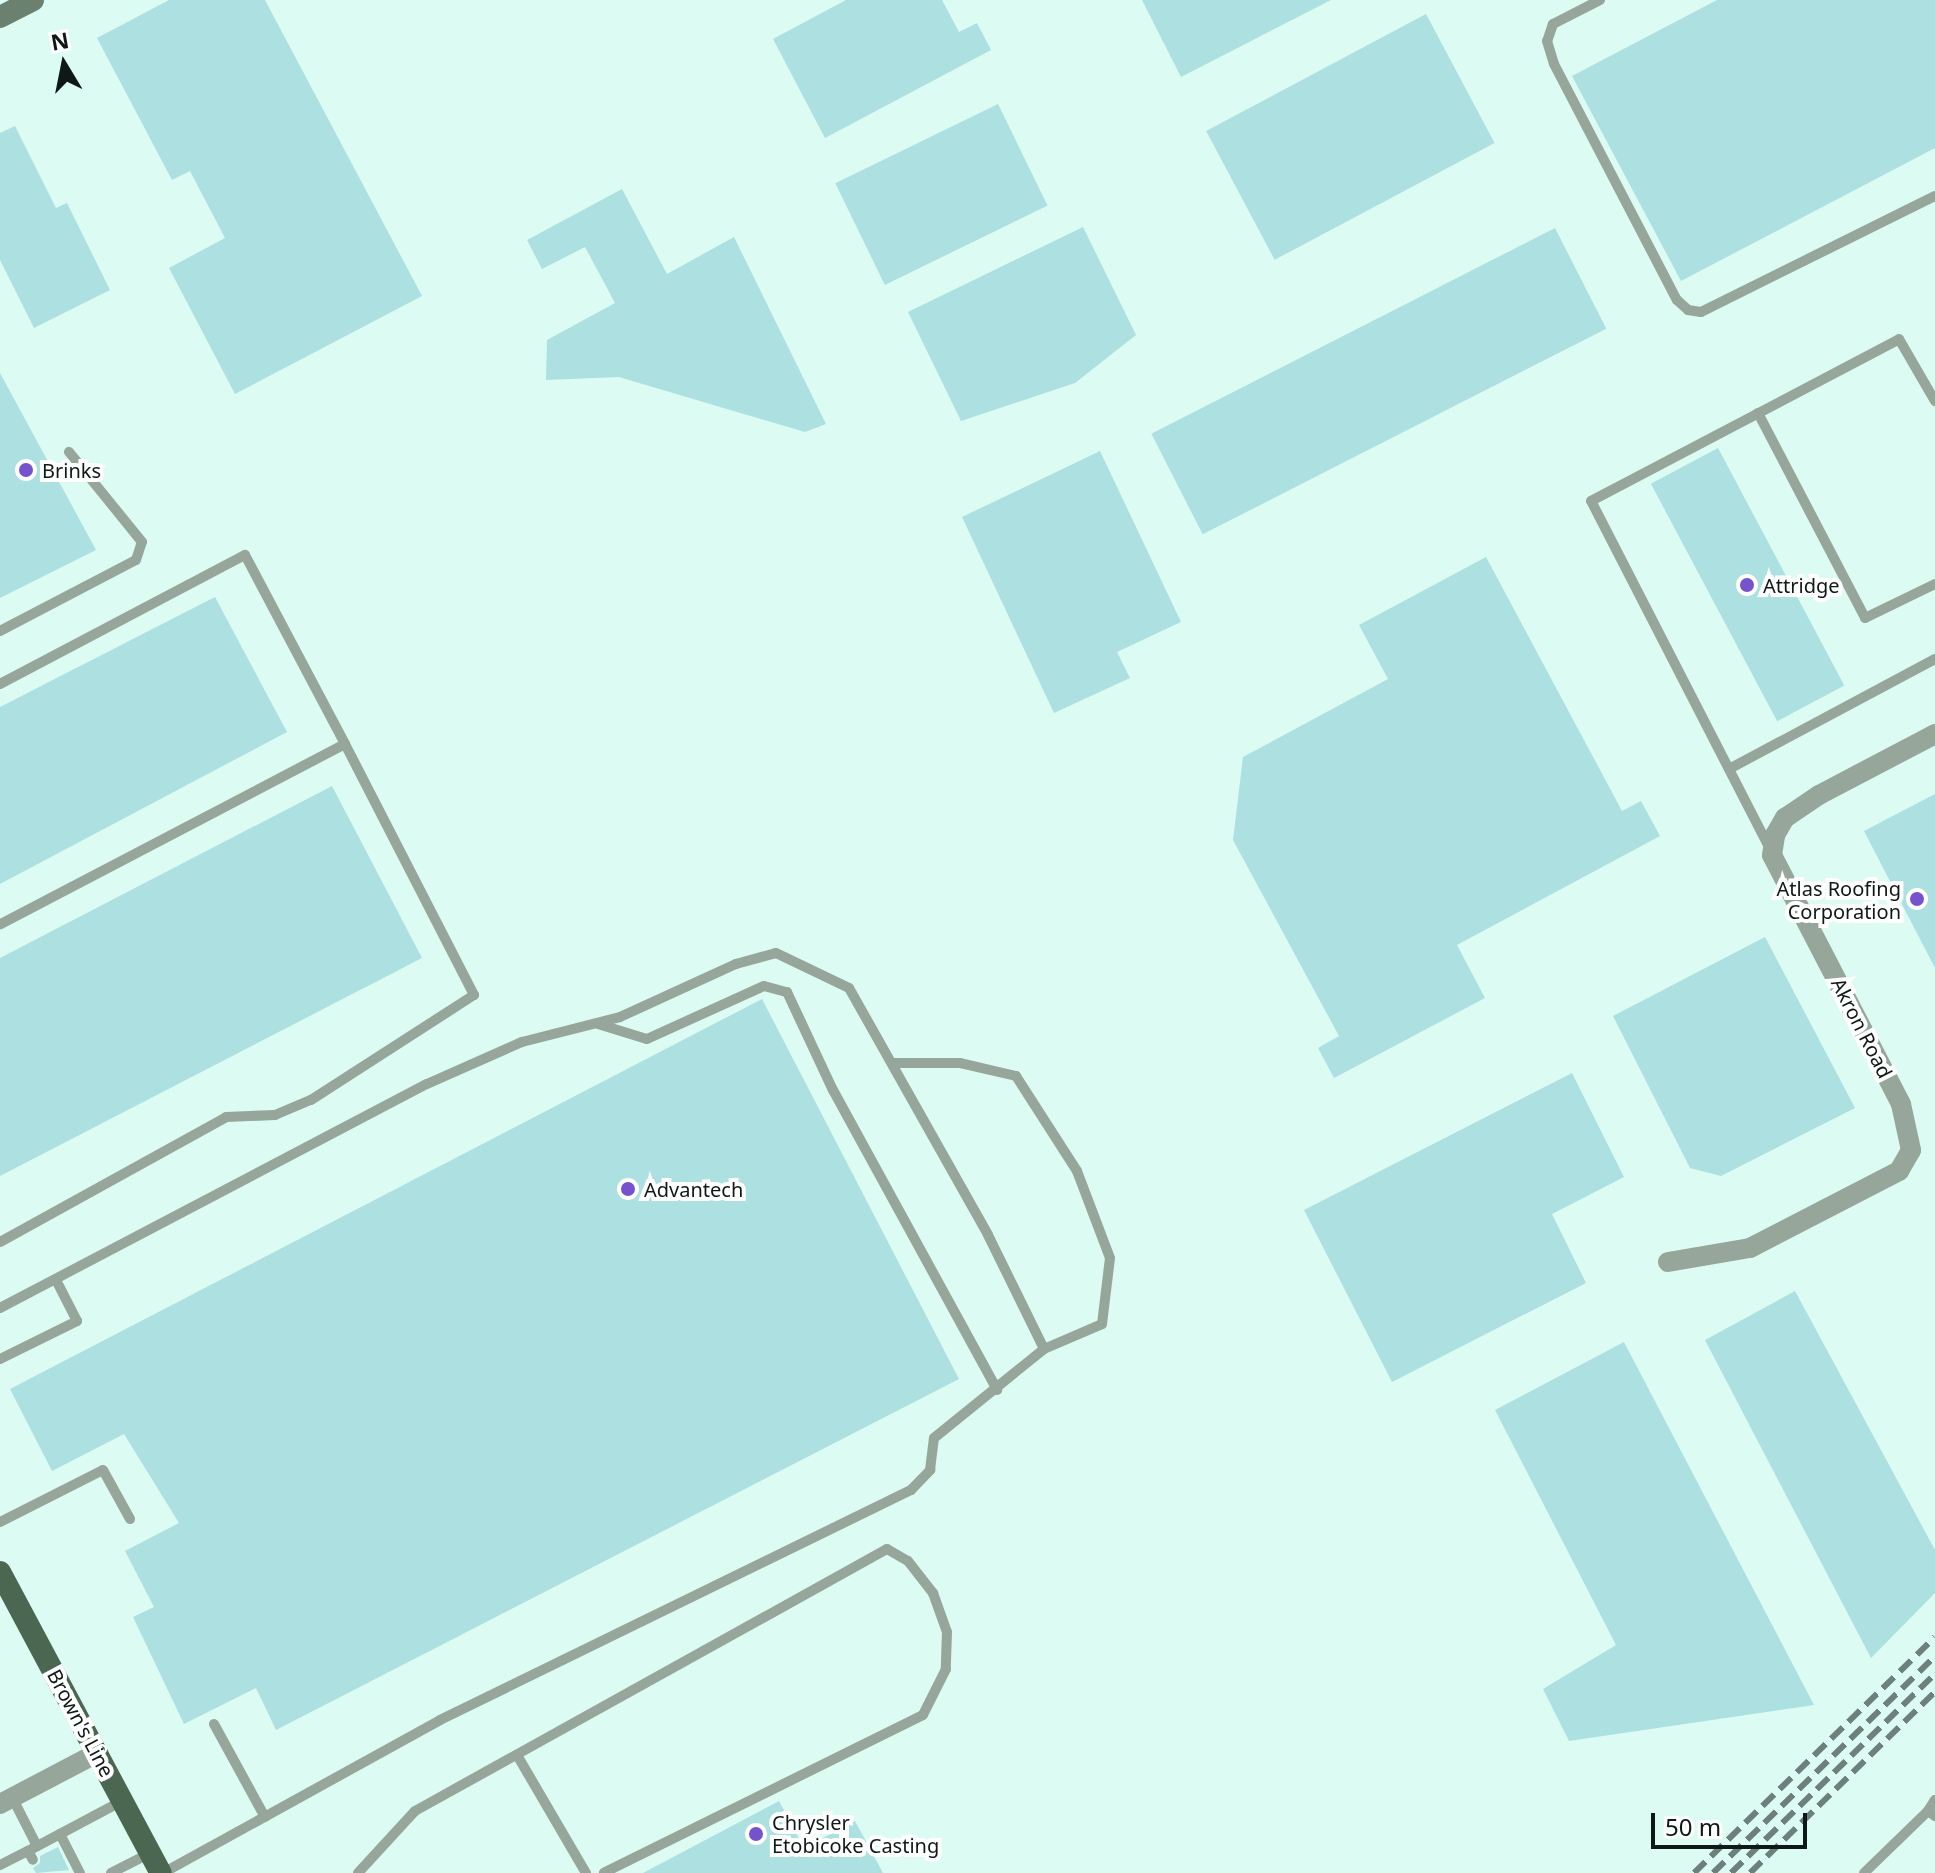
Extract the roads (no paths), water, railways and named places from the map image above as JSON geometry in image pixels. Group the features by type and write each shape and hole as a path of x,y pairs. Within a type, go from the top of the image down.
{"main road":[{"path":"0,17 33,0"},
{"name":"Brown's Line","path":"0,1572 162,1873"}],"street":[{"path":"1772,855 1775,835 1785,818 1819,795 1935,734"},
{"name":"Akron Road","path":"1668,1262 1750,1248 1899,1171 1911,1150 1901,1104 1772,855"},
{"path":"6,1800 97,1753"}],"lane":[{"path":"1600,0 1553,24 1547,41 1554,64 1677,300 1688,310 1701,312 1935,196"},
{"path":"1772,855 1591,501 1899,339 1935,401"},
{"path":"1758,413 1865,618 1935,584"},
{"path":"0,631 136,560 142,542 69,452"},
{"path":"0,684 245,555 474,995 311,1100 275,1115 226,1117 0,1242"},
{"path":"1729,769 1935,659"},
{"path":"0,924 345,744"},
{"path":"0,1308 427,1084 522,1042 620,1017 736,964 776,953 849,988 988,1235 1044,1349"},
{"path":"596,1023 647,1039 764,986 787,992 833,1090 997,1390"},
{"path":"162,1873 440,1720 911,1490 930,1470 934,1438 1044,1349 1102,1324 1110,1258 1077,1171 1016,1076 960,1063 893,1063"},
{"path":"0,1359 77,1321 56,1280"},
{"path":"0,1522 103,1470 130,1519"},
{"path":"358,1873 415,1811 887,1549 908,1561 933,1593 947,1632 946,1669 923,1715 604,1873"},
{"path":"214,1724 265,1817"},
{"path":"517,1755 586,1873"},
{"path":"6,1800 38,1850"},
{"path":"1864,1873 1931,1813 1935,1800"},
{"path":"0,1865 38,1850 60,1834 122,1801"},
{"path":"60,1834 80,1873"},
{"path":"111,1873 150,1853"}],"railway":[{"path":"1694,1873 1935,1637"},
{"path":"1713,1873 1935,1656"},
{"path":"1731,1873 1935,1674"},
{"path":"1750,1873 1935,1692"}],"place":[{"name":"Brinks","path":"26,470"},
{"name":"Attridge","path":"1747,585"},
{"name":"Atlas Roofing Corporation","path":"1917,899"},
{"name":"Advantech","path":"628,1189"},
{"name":"Chrysler Etobicoke Casting","path":"756,1834"}]}
